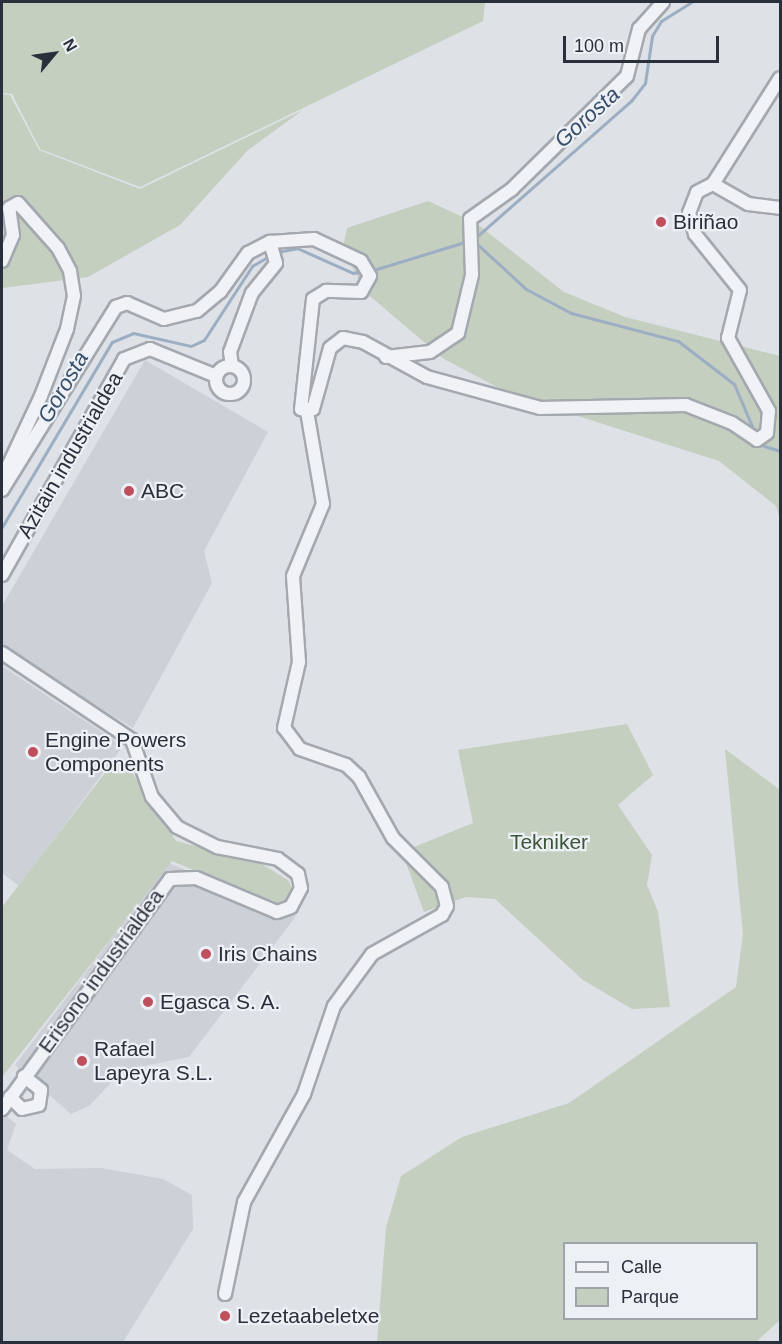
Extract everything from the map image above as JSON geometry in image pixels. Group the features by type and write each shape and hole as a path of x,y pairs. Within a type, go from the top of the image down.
{"street":[{"path":"384,357 430,352 458,333 472,275 470,219 512,189 627,76 639,29 663,2"},
{"path":"307,411 315,404 326,359 336,342 354,339 384,357 427,377 540,408 686,405 732,423 748,438 762,438 769,411 728,338 741,297 738,284 689,221 698,192 713,184 780,78"},
{"path":"713,184 748,204 780,208"},
{"path":"2,261 13,235 9,208 23,204 58,248 70,271 74,296 54,363 2,479"},
{"path":"2,490 116,307 127,303 164,319 197,311 220,292 248,253 314,239 368,271 361,292 326,291 313,299 298,403 307,411 323,504 293,576 299,662 284,728 300,749 346,765 359,777 393,838 442,887 447,906 442,915 372,954 334,1006 304,1094 244,1202 225,1294"},
{"path":"216,376 232,366 230,352 252,293 272,249"},
{"name":"Azitain industrialdea","path":"2,575 124,359 150,349 216,376 224,394 239,391 243,376 232,366"},
{"name":"Erisono industrialdea","path":"2,653 132,740 158,807 185,833 217,847 278,859 293,868 301,882 296,902 277,912 196,878 170,879 24,1076 13,1093 22,1109 39,1105 41,1090 24,1076"},
{"path":"2,1109 13,1093"}],"shaded area":[{"path":"145,360 268,432 204,551 212,583 133,728 2,648 2,606"},
{"path":"2,666 123,746 19,886 2,873"},
{"path":"169,863 296,916 189,1057 123,1070 89,1106 71,1114 15,1065"},
{"path":"2,1112 16,1124 7,1150 35,1169 101,1168 163,1179 192,1195 193,1229 123,1342 2,1342"}],"green space":[{"path":"2,2 485,2 483,21 140,187 40,149 12,94 2,93"},
{"path":"2,94 10,95 39,150 140,189 303,110 248,150 180,225 88,277 2,288"},
{"path":"428,201 476,223 564,292 625,317 780,356 780,519 776,506 719,461 512,395 444,359 364,291 343,247 347,228"},
{"name":"Tekniker","path":"627,724 653,775 618,805 652,855 647,885 658,912 670,1007 632,1009 583,980 495,899 466,897 424,912 402,852 473,823 458,750"},
{"path":"725,749 780,790 780,1320 756,1342 377,1342 386,1228 401,1176 462,1137 569,1103 736,987 743,934"},
{"path":"126,763 176,841 262,864 289,881 293,891 288,901 275,904 172,861 2,1077 2,907 111,765"}],"waterway":[{"name":"Gorosta","path":"475,238 631,101 645,83 652,36 661,21 691,2"},
{"name":"Gorosta","path":"370,271 465,242"},
{"path":"476,243 526,289 571,313 678,341 734,384 754,431"},
{"name":"Gorosta","path":"277,252 297,248 353,273 363,271"},
{"name":"Gorosta","path":"2,527 112,342 133,333 191,346 204,340 252,266 271,255"},
{"path":"764,446 780,451"}],"place":[{"name":"Biriñao","path":"661,222"},
{"name":"ABC","path":"129,491"},
{"name":"Engine Powers Components","path":"33,752"},
{"name":"Iris Chains","path":"206,954"},
{"name":"Egasca S. A.","path":"148,1002"},
{"name":"Rafael Lapeyra S.L.","path":"82,1061"},
{"name":"Lezetaabeletxe","path":"225,1316"}]}
